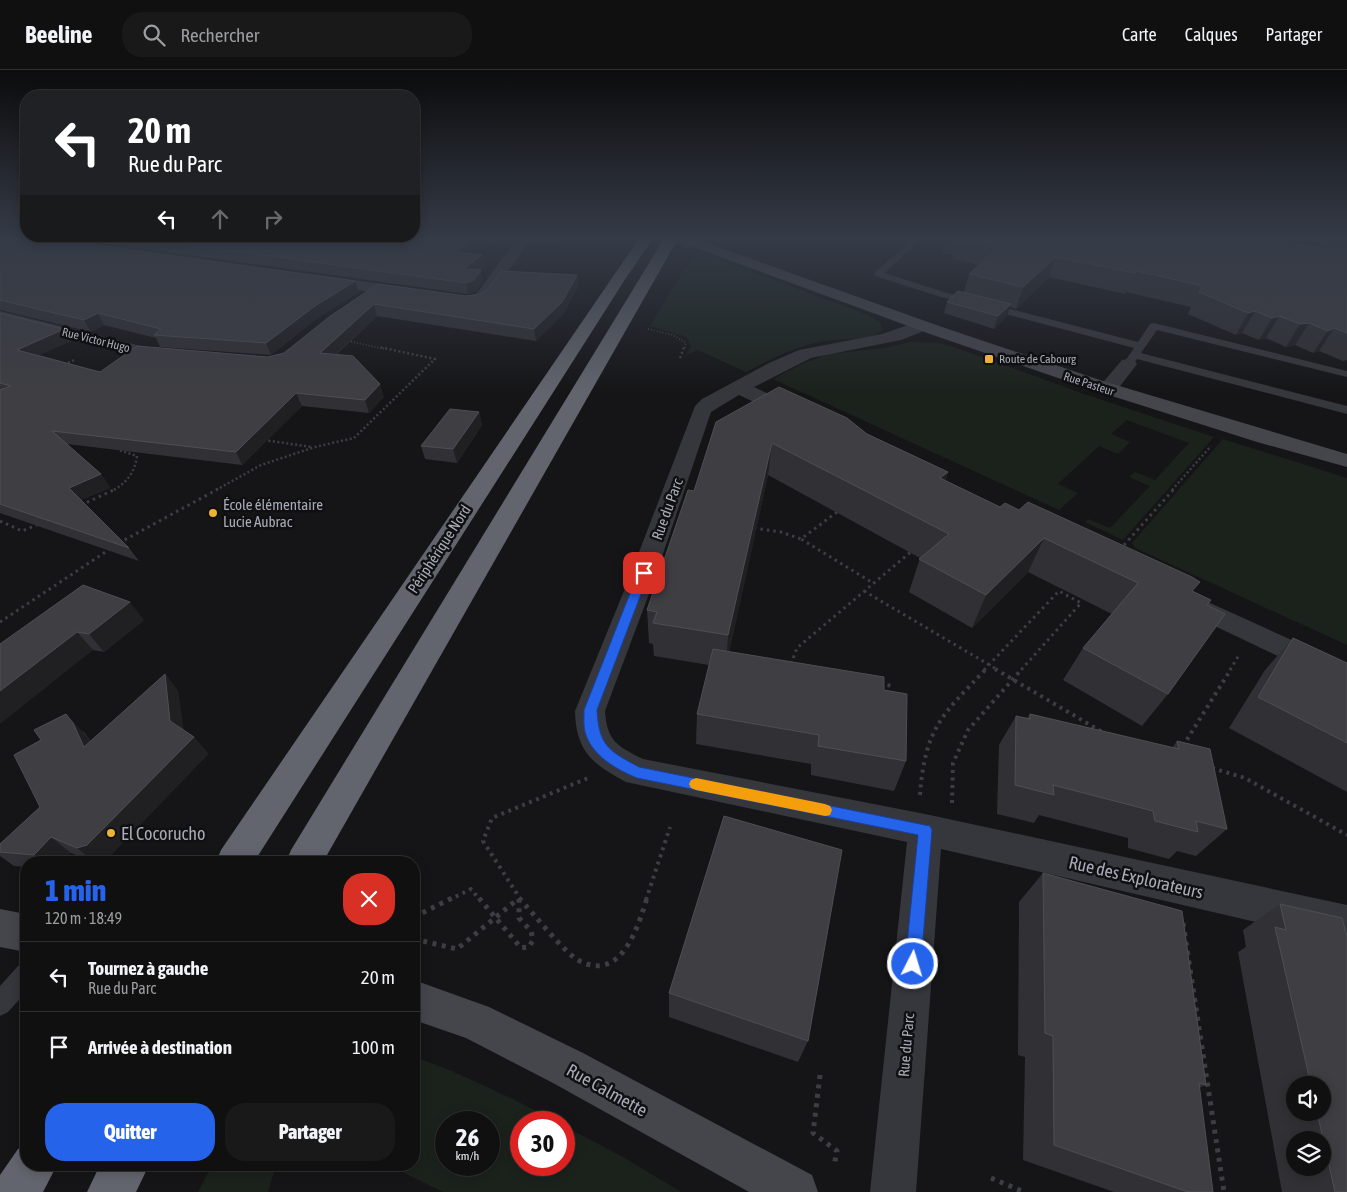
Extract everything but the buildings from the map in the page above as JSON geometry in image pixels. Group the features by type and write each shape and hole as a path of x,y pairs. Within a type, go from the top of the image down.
{"highway":[{"name":"Périphérique Nord","path":"238,856 611,289"},
{"name":"Périphérique Nord","path":"307,856 634,289"},
{"path":"16,1192 30,1171"},
{"path":"110,1192 122,1171"}],"main road":[{"name":"Rue Pasteur","path":"821,289 920,326 1107,390 1267,440 1347,461"},
{"path":"0,928 20,932"},
{"name":"Rue Calmette","path":"420,1002 476,1021 568,1068 795,1192"}],"street":[{"path":"354,304 376,289"},
{"path":"380,289 424,295"},
{"path":"461,300 476,301 484,296 489,289"},
{"name":"Rue Victor Hugo","path":"0,316 149,353 188,356"},
{"path":"739,387 773,368 812,351 885,339 912,331 920,326"},
{"path":"1107,390 1134,355"},
{"path":"739,387 808,420"},
{"name":"Rue du Parc","path":"739,387 714,400 702,410 639,586 590,710 591,733 612,759 637,772 932,814 893,1192"},
{"path":"1165,591 1347,678"},
{"name":"Rue des Explorateurs","path":"932,814 1347,924"}],"lane":[{"path":"926,289 1134,355 1347,410"},
{"path":"1134,355 1154,326 1347,374"},
{"path":"0,1004 20,981"}],"path":[{"path":"642,328 665,332 686,343 680,358"},
{"path":"0,622 125,538 261,465 315,447 354,438 435,359 345,340"},
{"path":"61,366 108,343"},
{"path":"258,440 315,447"},
{"path":"1124,545 1214,443"},
{"path":"80,506 120,486 131,474 137,462 137,456 117,449"},
{"path":"801,539 837,512"},
{"path":"0,521 22,531 47,520"},
{"path":"752,528 781,532 801,539 873,584"},
{"path":"789,670 797,648 917,547"},
{"path":"864,591 1111,737"},
{"path":"1059,591 1081,603 968,730 959,746 932,814 923,756 931,732 943,714 1059,591"},
{"path":"1070,597 1075,591"},
{"path":"1181,749 1242,649"},
{"path":"874,683 893,686"},
{"path":"1211,768 1245,778 1347,835"},
{"path":"588,778 492,818 483,840 519,898 577,960 593,966 617,958 628,947 636,932 670,827"},
{"path":"420,914 471,889 521,948 529,947 533,940 531,931 520,918 519,898"},
{"path":"420,940 457,949 519,898"},
{"path":"1183,918 1224,1192"},
{"path":"820,1075 813,1133 837,1151 834,1166"},
{"path":"991,1178 1024,1192"}],"shaded area":[{"path":"672,289 799,289 868,315 881,323 882,330 873,336 810,344 746,372 698,350 686,355 691,347 687,337 650,326"},
{"path":"911,342 937,343 951,346 1090,396 1214,437 1123,540 1085,522 1088,519 1110,528 1150,486 1129,477 1135,472 1155,480 1189,443 1127,420 1111,434 1130,442 1118,454 1099,446 1058,484 1078,493 1059,510 773,379 804,363 829,354 884,348"},
{"path":"1223,439 1347,478 1347,645 1135,548 1132,543"},
{"path":"420,1059 505,1095 536,1111 510,1111 510,1176 575,1176 575,1132 623,1157 681,1192 443,1192 400,1171 420,1171"},
{"path":"209,1171 274,1171 268,1192 198,1192"}],"slow traffic":[{"path":"696,784 825,810"}],"place":[{"name":"Route de Cabourg","path":"989,359"},
{"name":"École élémentaire Lucie Aubrac","path":"213,513"},
{"name":"El Cocorucho","path":"111,833"}],"route":[{"path":"644,573 590,710 591,733 612,759 625,768 637,772 925,830 913,964"}]}
